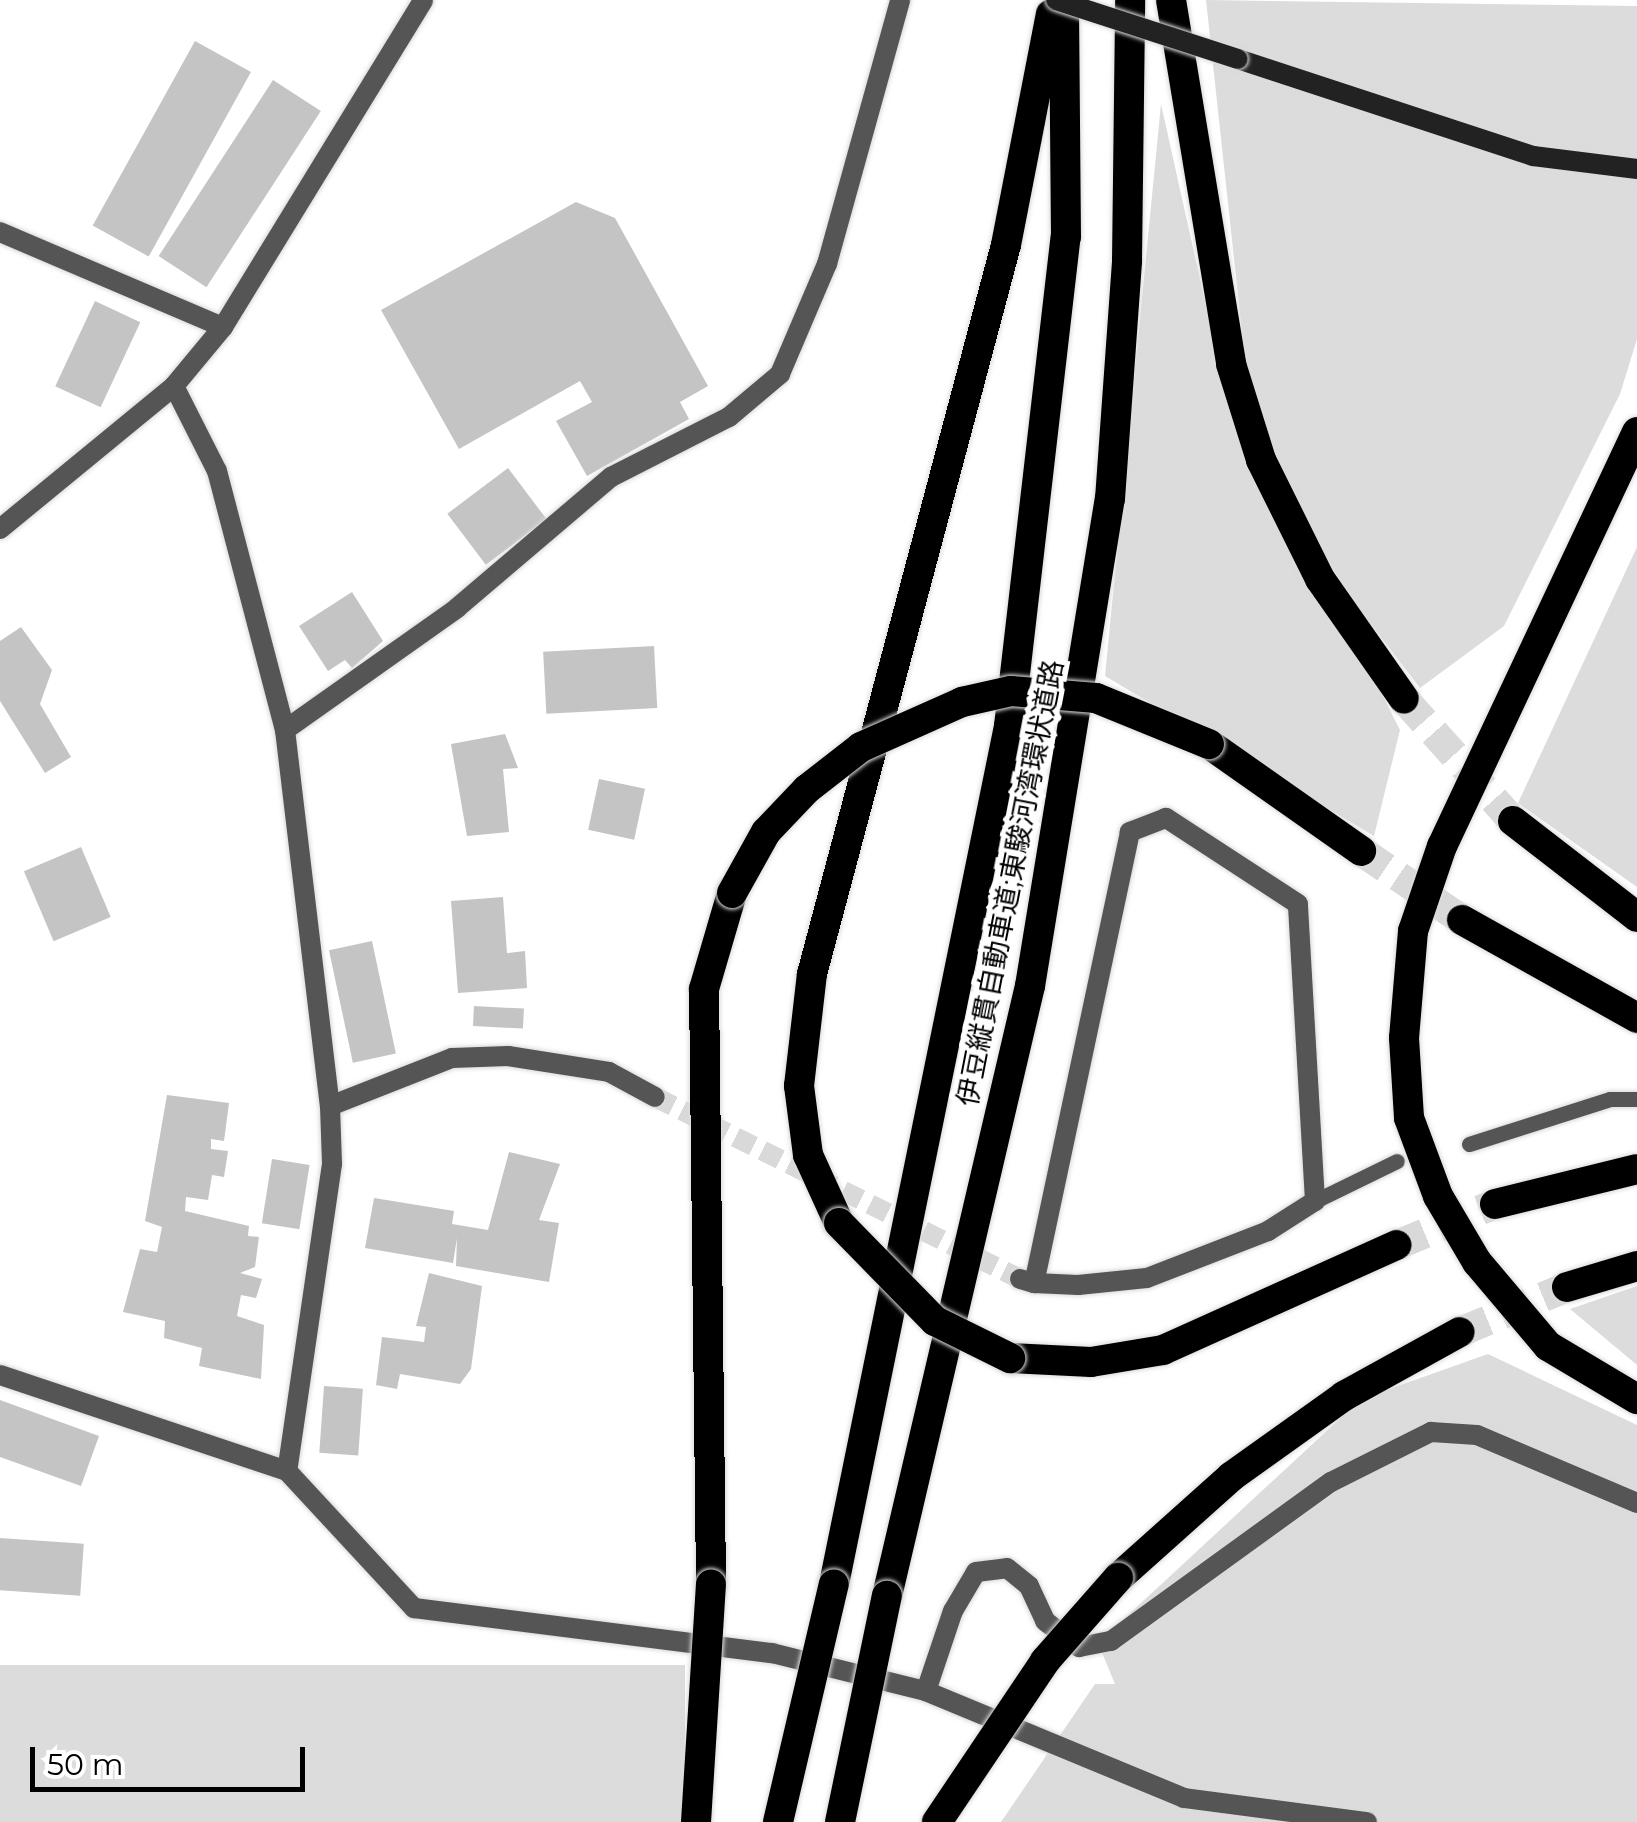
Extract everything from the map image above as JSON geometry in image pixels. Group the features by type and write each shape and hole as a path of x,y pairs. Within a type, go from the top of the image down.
{"highway":[{"path":"1055,0 1006,245 812,974 799,1086 808,1155 839,1223 936,1321 1010,1358 1091,1362 1163,1350 1396,1244"},
{"name":"伊豆縦貫自動車道;東駿河湾環状道路","path":"778,1822 834,1584 1009,726 1066,237 1064,0"},
{"name":"伊豆縦貫自動車道;東駿河湾環状道路","path":"840,1822 887,1596 1030,986 1087,652 1110,498 1127,261 1130,0"},
{"path":"1172,0 1231,364 1261,460 1320,580 1404,699"},
{"path":"1637,432 1442,846 1413,931 1404,1038 1410,1118 1438,1196 1478,1262 1548,1346 1637,1399"},
{"path":"696,1822 711,1584 704,989 732,893 766,832 806,789 860,747 962,702 1011,692 1096,698 1209,744 1361,852"},
{"path":"1513,821 1637,917"},
{"path":"1462,920 1637,1018"},
{"path":"1496,1204 1637,1169"},
{"path":"1567,1287 1637,1266"},
{"path":"937,1822 1045,1661 1118,1578 1232,1476 1344,1396 1460,1332"}],"street":[{"path":"0,529 174,386 224,327 423,0"},
{"path":"284,730 457,608 611,477 729,417 780,374 827,264 900,0"},
{"path":"1055,0 1534,156 1637,169"},
{"path":"0,232 224,327"},
{"path":"174,386 217,471 284,730 330,1106 332,1164 287,1471"},
{"path":"1166,818 1298,904 1314,1201 1268,1231 1147,1278 1027,1281 1130,832 1166,818"},
{"path":"330,1106 452,1058 508,1056 609,1072 655,1097"},
{"path":"0,1375 287,1471 414,1608 772,1652 926,1691 1184,1798 1367,1822"},
{"path":"926,1691 976,1572 1007,1568 1030,1586 1045,1621 1079,1647 1111,1640 1331,1482 1431,1432 1476,1435 1637,1504"}],"lane":[{"path":"1468,1144 1610,1099 1637,1100"},
{"path":"1314,1201 1397,1161"}],"shaded area":[{"path":"1206,0 1637,6 1637,339 1620,394 1504,626 1420,688 1347,593 1253,434"},
{"path":"1161,104 1222,378 1400,730 1374,836 1105,676"},
{"path":"1637,547 1637,887 1518,803"},
{"path":"1637,1286 1637,1365 1570,1309"},
{"path":"1488,1354 1637,1425 1637,1822 1001,1822 1095,1684 1115,1684 1098,1643 1361,1399"},
{"path":"0,1665 685,1665 685,1822 0,1822"}],"building":[{"path":"195,41 251,72 149,257 93,226"},
{"path":"273,80 321,111 206,287 159,256"},
{"path":"576,202 615,218 708,386 680,402 689,419 587,476 556,421 592,402 580,381 459,449 381,310"},
{"path":"95,301 140,322 101,407 55,386"},
{"path":"508,468 547,519 486,565 447,514"},
{"path":"352,592 383,641 352,668 345,660 328,671 299,626"},
{"path":"21,627 52,670 40,704 71,757 45,773 0,701 0,641"},
{"path":"654,646 657,708 546,714 543,652"},
{"path":"505,734 518,768 503,769 509,832 467,836 451,744"},
{"path":"599,779 645,789 634,840 588,830"},
{"path":"81,847 111,917 54,941 24,871"},
{"path":"503,897 507,953 525,951 527,988 458,993 451,901"},
{"path":"372,941 396,1053 353,1063 329,950"},
{"path":"474,1006 524,1009 523,1029 473,1026"},
{"path":"167,1095 229,1103 224,1141 211,1139 211,1149 228,1151 224,1177 212,1175 208,1200 186,1197 185,1211 249,1226 248,1236 259,1237 255,1267 240,1273 262,1279 256,1298 241,1295 237,1316 264,1325 261,1379 199,1366 202,1348 164,1338 165,1321 123,1312 140,1249 157,1252 162,1227 145,1221"},
{"path":"509,1152 560,1164 539,1220 559,1223 549,1282 456,1266 457,1238 453,1263 365,1248 374,1198 454,1211 452,1224 488,1230"},
{"path":"272,1159 310,1165 299,1229 262,1223"},
{"path":"429,1273 482,1286 471,1369 460,1384 400,1374 397,1389 376,1385 382,1337 424,1342 426,1327 416,1326"},
{"path":"324,1386 363,1389 358,1456 319,1453"},
{"path":"0,1400 99,1436 81,1486 0,1457"},
{"path":"0,1538 84,1544 80,1596 0,1590"}],"tunnel":[{"path":"1404,699 1513,821"},
{"path":"1361,851 1462,920"},
{"path":"655,1097 1020,1279"},
{"path":"1397,1245 1495,1204"},
{"path":"1460,1332 1567,1287"}]}
